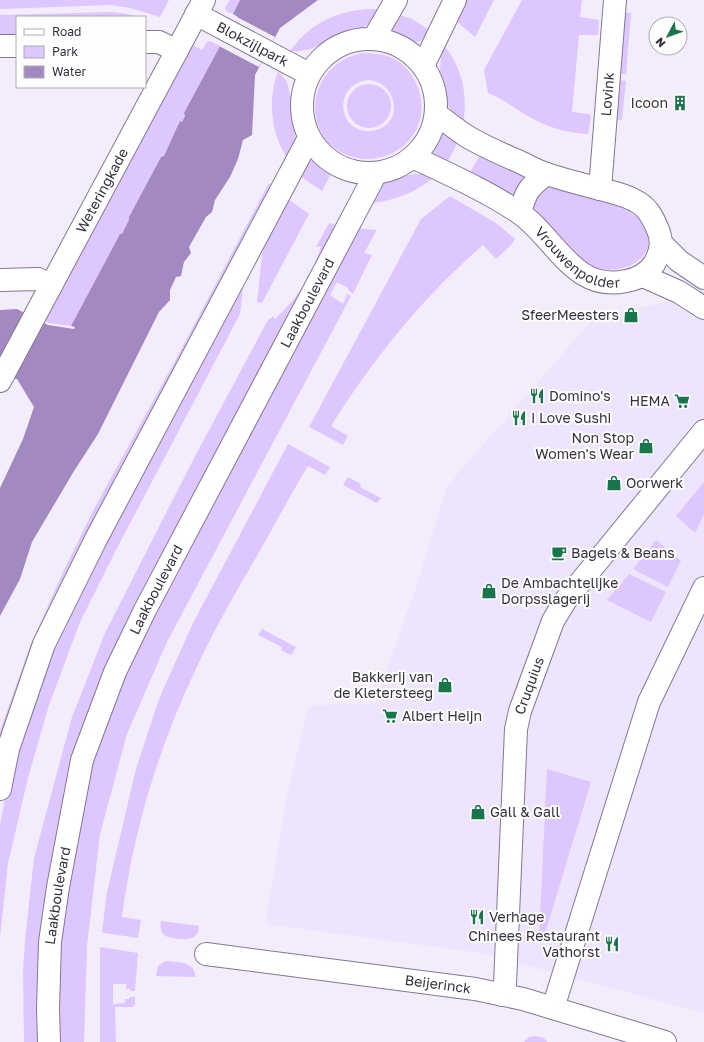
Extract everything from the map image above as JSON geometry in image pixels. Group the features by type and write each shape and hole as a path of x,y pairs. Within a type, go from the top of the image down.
{"street":[{"path":"374,38 396,0"},
{"path":"423,66 455,0"},
{"name":"Lovink","path":"600,189 615,0"},
{"name":"Blokzijlpark","path":"200,7 227,31 309,74"},
{"name":"Weteringkade","path":"4,373 52,286 200,7"},
{"path":"374,38 384,40 398,45 411,53 423,66 432,82 436,103 436,114 428,138 413,157 404,164 391,170 376,173 352,172 332,163 322,155 309,138 304,124 302,111 304,84 319,59 333,48 346,42 360,39 374,38"},
{"path":"146,42 159,42 177,52"},
{"path":"0,46 16,46"},
{"path":"436,114 468,136 499,154 546,174 627,196 641,204 652,216 659,232 661,243 679,261 704,278"},
{"path":"0,789 8,749 44,644 96,539 309,138"},
{"name":"Vrouwenpolder","path":"413,157 487,194 520,213 539,229 567,262 581,274 597,281 614,283 643,276 653,266 659,255 661,243"},
{"name":"Laakboulevard","path":"49,1042 48,1009 50,942 58,887 82,760 114,672 145,610 376,173"},
{"path":"520,213 526,192 546,174"},
{"name":"Vrouwenpolder","path":"643,276 679,292 704,308"},
{"path":"0,280 38,279 52,286"},
{"name":"Cruquius","path":"502,995 505,984 516,730 520,711 553,621 565,601 704,431"},
{"path":"553,1008 569,962 649,702 704,588"},
{"name":"Beijerinck","path":"206,954 468,988 523,999 665,1042"}],"shaded area":[{"path":"704,282 704,1013 481,953 265,924 287,796 307,712 314,705 375,704 418,581 447,486 594,318 665,302"}],"green space":[{"path":"0,0 169,0 160,17 130,8 111,5 0,9"},
{"path":"230,0 240,0 233,14 226,11 225,8"},
{"path":"463,0 494,0 475,37 455,20"},
{"path":"522,0 582,0 580,17 599,20 598,35 579,35 572,112 589,114 591,116 588,134 575,133 543,124 488,93 484,70"},
{"path":"372,9 382,10 373,22 341,34 311,49 290,51 306,33 326,20 336,15 348,12"},
{"path":"112,12 135,16 16,16 16,36 0,37 0,15"},
{"path":"623,12 631,13 626,74 618,74"},
{"path":"397,14 412,19 429,30 421,41 415,42 388,31"},
{"path":"210,41 220,46 184,113 185,115 182,122 180,122 164,156 161,157 129,217 130,220 122,234 120,234 71,326 49,323 42,319 189,43 202,50 207,42"},
{"path":"444,45 460,73 465,104 463,125 451,112 446,100 440,72 441,57"},
{"path":"363,53 374,53 390,57 407,69 418,86 422,106 418,126 413,136 406,144 393,153 374,159 352,157 335,148 323,135 316,119 316,102 320,86 329,71 344,60","holes":["369,80 380,83 387,89 392,97 394,106 393,115 389,122 381,128 371,131 360,130 351,125 346,117 343,108 344,98 349,90 357,83"]},
{"path":"278,71 287,82 291,98 291,113 296,140 289,161 278,140 273,118 273,94"},
{"path":"618,80 626,81 622,120 614,119"},
{"path":"365,84 373,84 385,90 391,102 391,110 385,122 373,128 365,128 353,122 347,110 347,102 353,90"},
{"path":"442,131 459,140 446,165 432,154"},
{"path":"482,152 524,176 525,178 517,187 513,197 468,176"},
{"path":"307,160 313,161 331,174 322,191 298,173"},
{"path":"415,174 436,176 414,191 390,200 372,203 380,187 397,177"},
{"path":"269,183 274,188 0,757 0,731 30,646 64,570 94,509 176,359"},
{"path":"548,187 596,198 632,213 639,219 647,231 649,242 646,251 640,260 630,266 606,270 593,267 585,263 562,243 535,213 534,205 536,197 540,191"},
{"path":"450,196 499,225 515,239 511,245 496,259 483,245 440,286 400,330 364,377 331,426 348,436 343,445 309,427 421,219"},
{"path":"285,197 309,214 261,303 257,302 266,235"},
{"path":"329,223 339,226 109,669 39,1042 24,1042 23,972 34,858 72,717 105,633 192,462 269,318 270,319 273,316 275,319 283,311 297,295 309,277 321,246 316,247"},
{"path":"354,228 377,230 364,253 372,255 353,294 348,290 348,288 337,282 330,295 343,304 347,294 351,296 167,642 127,734 100,834 87,946 84,1042 55,1042 57,942 84,792 105,719 121,675"},
{"path":"242,285 243,288 240,314 115,552 80,622 49,705 28,778 8,863 0,938 0,825 7,788 29,708 62,626"},
{"path":"288,444 330,467 325,475 308,466 217,626 182,700 149,791 140,822 127,885 122,917 141,920 138,938 104,933 102,932 107,892 136,769 159,699 192,625"},
{"path":"348,477 361,484 360,487 381,498 377,503 343,485"},
{"path":"704,482 704,514 695,533 676,516"},
{"path":"656,540 681,561 668,587 633,569"},
{"path":"629,574 666,592 651,622 607,600"},
{"path":"262,629 296,647 291,655 281,650 282,647 258,635"},
{"path":"547,769 591,782 543,940 539,940"},
{"path":"161,921 199,926 195,936 191,938 173,938 163,934 160,928"},
{"path":"100,947 138,953 135,991 126,989 126,984 113,984 113,1004 125,1003 125,999 135,997 135,1004 133,1007 115,1007 116,1042 100,1042"},
{"path":"165,961 180,962 189,965 194,972 195,977 156,976 158,966"},
{"path":"535,1036 544,1038 547,1042 524,1042 529,1037"}],"water":[{"path":"240,0 318,0 280,28 255,75 252,135 243,140 238,159 230,177 215,200 212,212 206,217 189,247 191,253 184,262 181,276 176,277 170,290 170,300 159,312 98,434 32,542 20,579 0,616 0,488 23,439 34,407 17,379 0,376 0,310 17,309 48,325 74,329 75,327 71,326 120,234 122,234 129,217 161,157 164,156 180,121 182,122 185,116 184,113 220,46 238,17 233,14"}],"pier":[{"path":"235,16 275,37 259,67 219,46"}],"place":[{"name":"Icoon","path":"680,103"},
{"name":"SfeerMeesters","path":"631,315"},
{"name":"Domino's","path":"537,396"},
{"name":"HEMA","path":"682,401"},
{"name":"I Love Sushi","path":"519,418"},
{"name":"Non Stop Women's Wear","path":"646,446"},
{"name":"Oorwerk","path":"614,483"},
{"name":"Bagels & Beans","path":"559,553"},
{"name":"De Ambachtelijke Dorpsslagerij","path":"489,591"},
{"name":"Bakkerij van de Kletersteeg","path":"445,685"},
{"name":"Albert Heijn","path":"390,716"},
{"name":"Gall & Gall","path":"478,812"},
{"name":"Verhage","path":"477,917"},
{"name":"Chinees Restaurant Vathorst","path":"612,944"}]}
